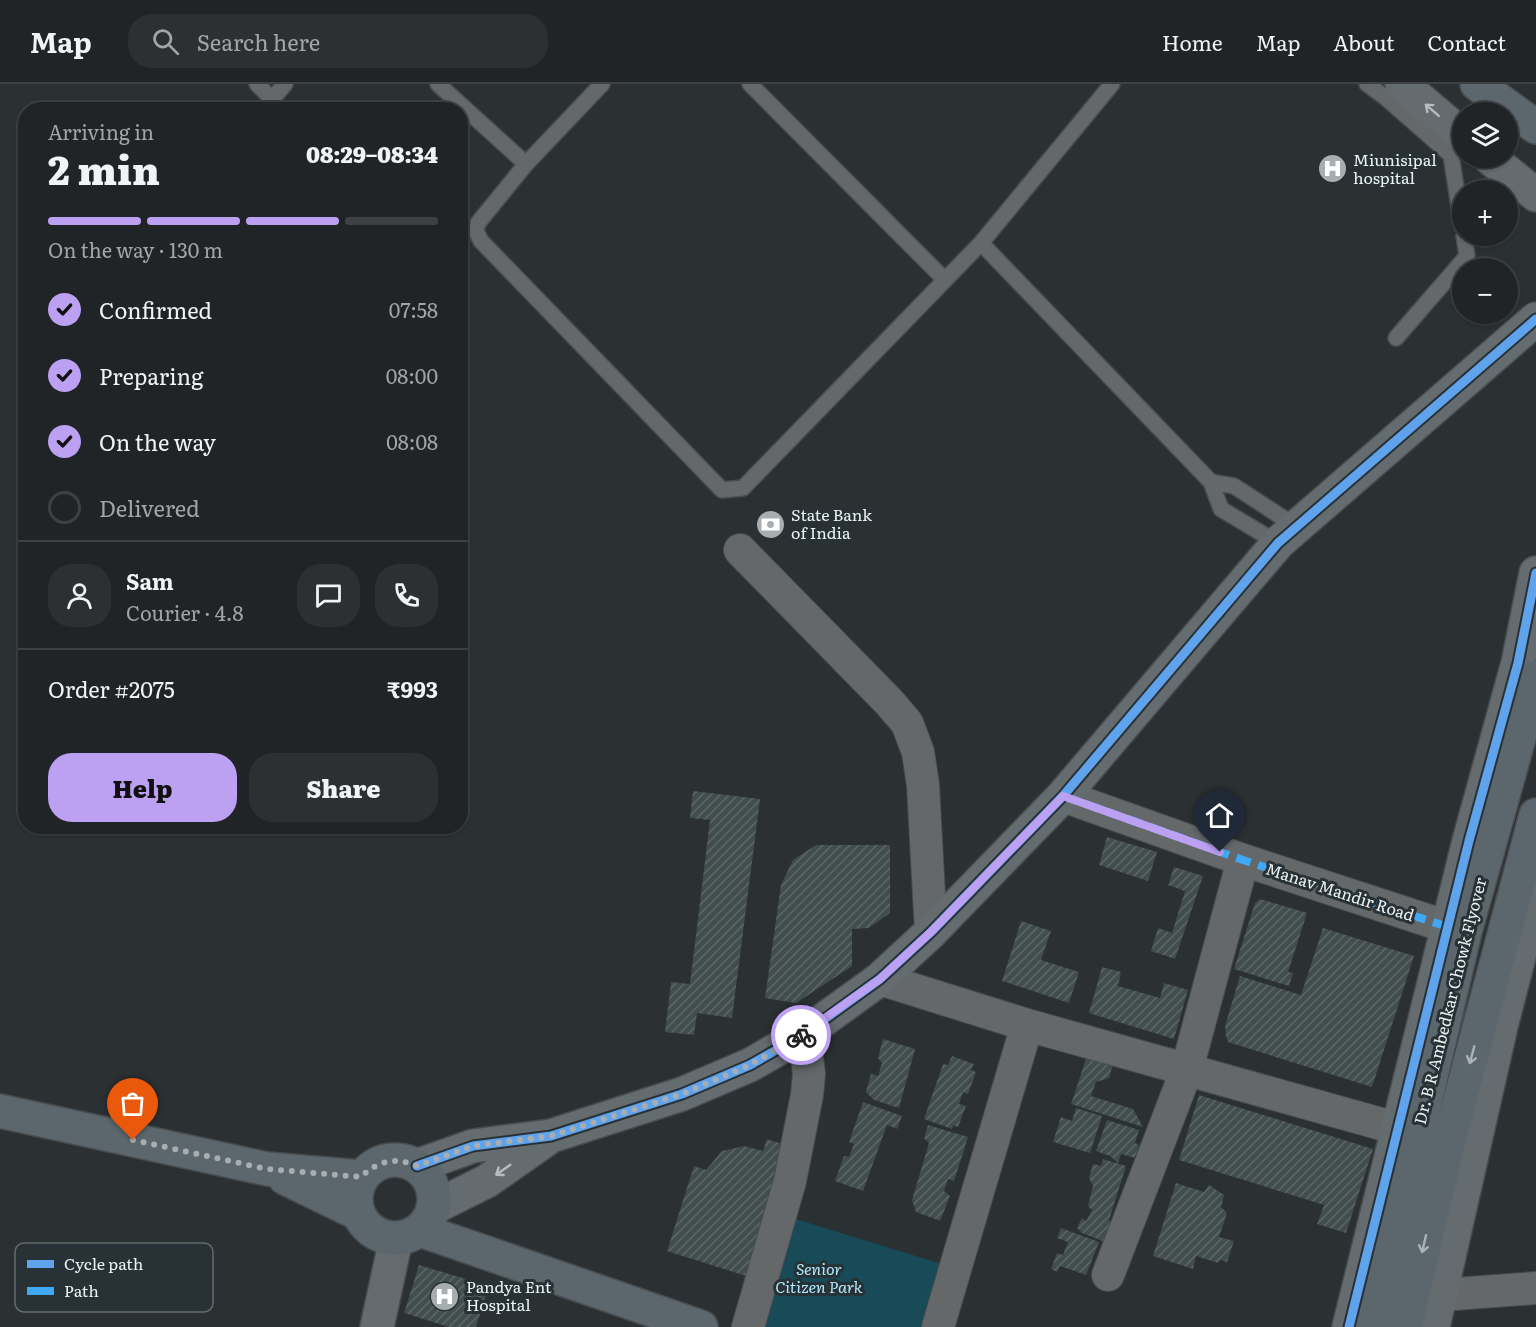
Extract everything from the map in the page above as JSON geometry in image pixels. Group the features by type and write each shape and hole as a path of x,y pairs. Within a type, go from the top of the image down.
{"main road":[{"path":"1477,84 1536,127"},
{"name":"Dr. B R Ambedkar Chowk Flyover","path":"1372,1327 1465,932 1536,677"},
{"name":"Dr. B R Ambedkar Chowk Flyover","path":"1405,1327 1447,1148 1536,816"},
{"path":"0,1111 267,1169 361,1177"},
{"path":"406,1161 417,1166 432,1185 434,1196 416,1226 384,1238 363,1224 357,1213 356,1189 361,1177 381,1162 406,1161"},
{"path":"267,1169 357,1213"},
{"path":"416,1226 701,1327"}],"street":[{"path":"1402,84 1452,126"},
{"path":"1502,168 1536,195"},
{"path":"417,1166 473,1146 551,1136 682,1094 750,1065 804,1034 880,979 931,932 1063,796 1288,535 1536,319"},
{"path":"740,550 907,723 918,752 923,785 931,932"},
{"path":"1349,1327 1448,927 1518,663 1536,573"},
{"name":"Manav Mandir Road","path":"1063,796 1243,860 1448,927"},
{"path":"1108,1275 1187,1069 1243,860"},
{"path":"1433,1327 1501,1026 1536,891"},
{"path":"880,979 1026,1025 1399,1129"},
{"path":"938,1327 1026,1025"},
{"path":"748,1327 790,1181 807,1095 809,1074 804,1034"},
{"path":"377,1327 416,1226 487,1181 551,1136"},
{"path":"1441,1295 1536,1288"}],"lane":[{"path":"257,84 272,99 285,84"},
{"path":"438,84 458,102"},
{"path":"602,84 526,164 478,223 476,231 481,241 722,490 743,488 981,243 1112,84"},
{"path":"750,84 945,280"},
{"path":"1367,84 1451,155 1455,180"},
{"path":"468,111 526,164"},
{"path":"981,243 1211,482 1221,508 1288,535"},
{"path":"1396,338 1467,256 1466,246"},
{"path":"1211,482 1234,486 1288,535"}],"green space":[{"name":"Senior Citizen Park","path":"786,1216 955,1268 938,1327 748,1327"}],"building":[{"path":"693,791 760,799 732,1018 697,1013 694,1035 665,1032 671,982 690,984 710,820 690,818"},
{"path":"1107,837 1157,852 1148,881 1099,865"},
{"path":"816,845 890,845 890,913 869,928 852,929 852,966 796,1003 765,998 781,885 793,860"},
{"path":"1174,867 1203,876 1175,959 1151,951 1158,928 1172,933 1185,891 1168,885"},
{"path":"1260,899 1307,913 1288,972 1293,973 1289,986 1234,969 1255,903"},
{"path":"1021,921 1051,931 1041,960 1079,972 1069,1003 1002,981"},
{"path":"1323,928 1414,956 1372,1087 1228,1042 1226,1036 1225,1026 1240,976 1301,995"},
{"path":"1102,967 1121,972 1118,986 1160,998 1164,983 1188,990 1174,1039 1089,1013"},
{"path":"883,1039 915,1049 899,1108 874,1100 866,1092 871,1074 878,1076 882,1063 878,1058"},
{"path":"952,1056 974,1064 971,1070 976,1072 968,1094 963,1092 959,1104 966,1106 958,1127 953,1125 952,1129 924,1119 943,1064 948,1065"},
{"path":"1087,1056 1113,1064 1109,1078 1096,1082 1091,1096 1133,1109 1143,1127 1071,1104"},
{"path":"1199,1095 1373,1149 1346,1233 1317,1224 1324,1205 1179,1160"},
{"path":"863,1102 902,1116 897,1129 887,1125 863,1191 835,1181 844,1156 849,1157 854,1144 849,1142"},
{"path":"1076,1108 1102,1116 1090,1153 1053,1142 1061,1117 1072,1121"},
{"path":"1107,1120 1139,1130 1135,1143 1139,1145 1135,1158 1121,1154 1118,1163 1110,1156 1096,1151"},
{"path":"928,1125 968,1137 954,1181 948,1179 944,1191 950,1196 940,1221 916,1212 912,1200 929,1143 924,1138"},
{"path":"767,1139 788,1146 746,1276 667,1251 694,1166 706,1170 722,1151 744,1146 763,1151"},
{"path":"1103,1159 1126,1166 1109,1220 1112,1223 1105,1242 1082,1233 1077,1228 1082,1218 1086,1221 1092,1210 1088,1206 1093,1186 1089,1178 1093,1164 1101,1166"},
{"path":"1176,1183 1204,1192 1209,1185 1224,1195 1221,1207 1227,1213 1219,1237 1234,1241 1227,1262 1220,1260 1218,1263 1196,1256 1193,1269 1153,1256"},
{"path":"1061,1228 1099,1242 1086,1275 1060,1266 1057,1272 1051,1269 1057,1253 1063,1255 1068,1242 1057,1238"},
{"path":"419,1265 489,1286 476,1327 449,1327 404,1313"}],"marked path":[{"path":"1063,796 1243,860 1448,927"}],"cycle path":[{"path":"417,1166 473,1146 551,1136 682,1094 750,1065 804,1034 880,979 931,932 1063,796 1278,543 1536,319"},
{"path":"1349,1327 1469,841 1518,663 1536,573"}],"way so far":[{"path":"133,1140 267,1169 361,1177 381,1162 406,1161 417,1166 473,1146 551,1136 682,1094 750,1065 801,1035"}],"place":[{"name":"Miunisipal hospital","path":"1332,169"},
{"name":"State Bank of India","path":"770,524"},
{"name":"Pandya Ent Hospital","path":"445,1296"}],"route":[{"path":"801,1035 880,979 931,932 1063,796 1220,852"}]}
